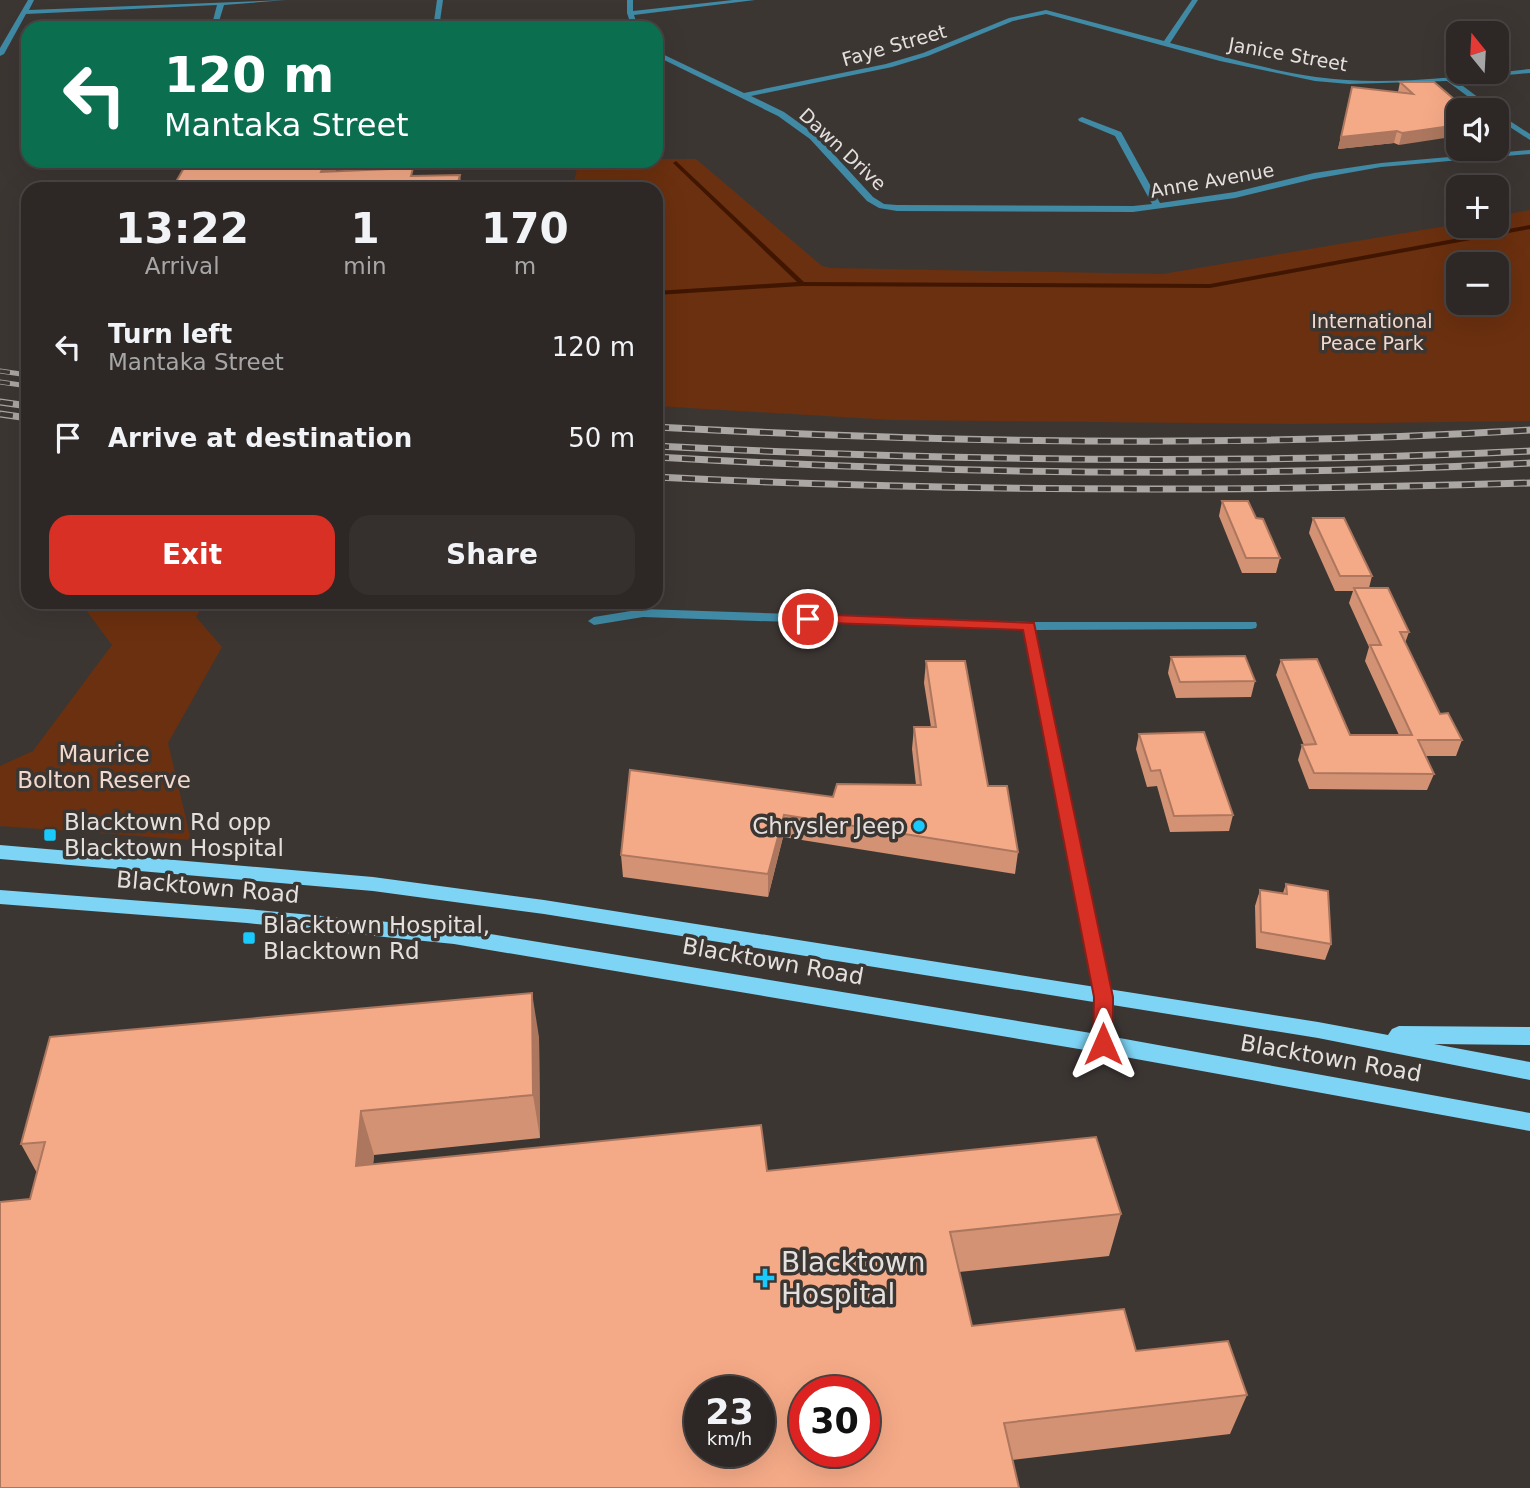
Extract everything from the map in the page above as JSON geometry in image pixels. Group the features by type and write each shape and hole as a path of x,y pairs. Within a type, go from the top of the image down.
{"main road":[{"name":"Blacktown Road","path":"0,852 373,884 544,907 1318,1030 1530,1071"},
{"name":"Blacktown Road","path":"0,897 247,915 454,936 1103,1044 1530,1122"},
{"path":"1318,1030 1432,1037 1530,1037"}],"street":[{"path":"0,54 31,0"},
{"path":"23,12 283,0"},
{"path":"437,21 440,0"},
{"path":"630,0 633,21"},
{"path":"630,13 752,0"},
{"path":"1166,43 1195,0"},
{"path":"216,21 221,3"},
{"name":"Janice Street","path":"1046,12 1223,59 1315,79 1376,82 1446,80"},
{"name":"Faye Street","path":"746,95 848,76 908,61 1020,16 1046,12"},
{"name":"Dawn Drive","path":"663,57 781,114 813,137 870,199 882,206 897,208"},
{"name":"Janice Street","path":"1509,73 1530,71"},
{"path":"1455,84 1475,98"},
{"path":"1082,119 1118,134 1158,206"},
{"path":"1509,123 1530,138"},
{"name":"Anne Avenue","path":"897,208 1102,211 1235,195 1314,176 1370,167 1530,152"},
{"path":"594,621 643,613 1029,626 1251,625"},
{"path":"1029,626 1103,997 1103,1044"}],"green space":[{"name":"International Peace Park","path":"663,159 696,159 822,266 831,268 1163,274 1446,226 1446,238 1509,238 1509,214 1530,210 1530,421 1294,424 892,420 663,406 663,182 574,182 577,168 663,168"},
{"name":"Maurice Bolton Reserve","path":"85,609 201,609 196,617 222,647 168,743 191,840 0,826 0,766 33,751 112,645"}],"building":[{"path":"1400,82 1434,82 1453,98 1446,98 1446,127 1341,137 1352,87 1413,94"},
{"path":"184,168 323,168 321,172 413,168 411,176 460,175 458,182 176,182"},
{"path":"1222,501 1248,501 1256,518 1263,519 1280,558 1246,558"},
{"path":"1313,518 1344,518 1372,576 1340,576"},
{"path":"1354,588 1388,588 1409,632 1400,632 1440,714 1448,713 1462,740 1418,740 1434,774 1314,773 1302,745 1316,744 1281,660 1317,659 1350,735 1412,735 1370,645 1381,645"},
{"path":"1245,656 1255,681 1180,682 1171,657"},
{"path":"926,661 965,661 988,786 1007,786 1018,852 784,815 768,874 621,855 630,770 833,797 837,784 921,785 914,727 936,727"},
{"path":"1204,732 1233,815 1174,816 1160,770 1151,771 1139,734"},
{"path":"1286,884 1328,891 1331,944 1261,932 1260,890 1287,894"},
{"path":"532,993 533,1095 361,1111 356,1166 761,1125 767,1171 1096,1137 1121,1214 950,1232 972,1326 1124,1309 1136,1351 1228,1341 1247,1395 1004,1423 1019,1488 0,1488 0,1202 30,1199 45,1142 21,1144 50,1037"}],"waterway":[{"path":"676,163 802,284"},
{"path":"802,284 1210,286 1530,227"},
{"path":"663,293 802,284"}],"railway":[{"path":"0,371 21,374"},
{"path":"0,382 21,385"},
{"path":"0,402 21,405"},
{"path":"0,414 21,417"},
{"path":"663,427 874,437 1093,441 1312,439 1530,430"},
{"path":"663,446 984,458 1202,460 1530,451"},
{"path":"663,457 874,467 1093,472 1312,471 1530,463"},
{"path":"663,477 874,486 1093,489 1530,483"}],"place":[{"name":"Chrysler Jeep","path":"919,826"},
{"name":"Blacktown Rd opp Blacktown Hospital","path":"50,835"},
{"name":"Blacktown Hospital, Blacktown Rd","path":"249,938"},
{"name":"Blacktown Hospital","path":"765,1278"}],"route":[{"path":"808,619 1029,626 1103,997 1103,1044"}]}
